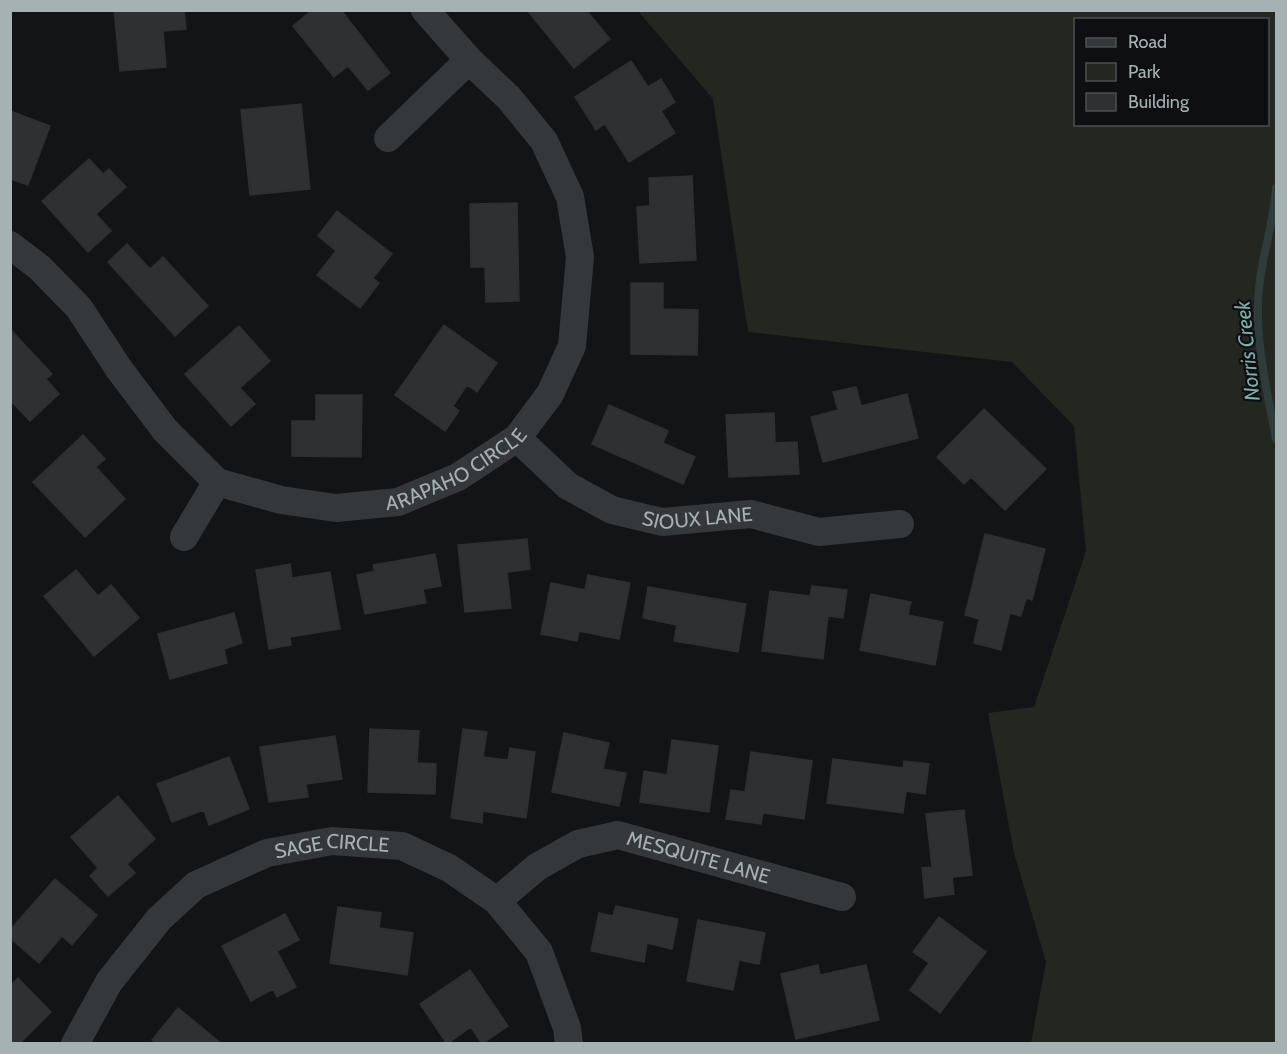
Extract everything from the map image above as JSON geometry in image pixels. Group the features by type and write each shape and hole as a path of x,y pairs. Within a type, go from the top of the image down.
{"street":[{"name":"ARAPAHO CIRCLE","path":"10,245 40,268 80,308 119,369 165,430 218,482 282,500 336,508 398,502 458,477 517,438 550,394 572,346 580,257 570,197 544,141 509,98 470,60 425,10"},
{"path":"388,138 470,60"},
{"name":"SIOUX LANE","path":"517,438 568,486 612,510 662,522 751,514 819,532 900,524"},
{"path":"184,537 218,482"},
{"name":"MESQUITE LANE","path":"497,901 537,867 578,844 618,835 842,897"},
{"name":"SAGE CIRCLE","path":"75,1044 109,982 159,919 196,885 267,853 332,842 402,846 449,868 497,901 539,952 567,1028 569,1044"}],"green space":[{"path":"638,11 1276,11 1276,1043 1031,1043 1046,962 1014,853 988,713 1034,707 1086,551 1074,426 1012,362 748,332 713,99"}],"building":[{"path":"114,10 184,10 186,29 163,31 166,67 120,71"},
{"path":"312,10 341,10 390,73 368,90 348,66 334,77 293,26"},
{"path":"527,10 586,10 610,39 574,68"},
{"path":"631,61 648,87 661,79 675,102 661,111 675,133 629,162 605,124 596,130 575,97"},
{"path":"301,104 310,189 250,195 241,110"},
{"path":"10,111 50,126 28,185 10,179"},
{"path":"89,159 103,174 109,169 126,187 96,214 111,231 88,252 42,201"},
{"path":"692,176 696,260 640,263 637,207 650,206 649,178"},
{"path":"517,203 519,301 486,302 485,267 471,267 470,204"},
{"path":"337,211 392,254 373,278 379,283 360,308 317,275 336,251 318,236"},
{"path":"127,244 150,269 163,257 208,306 175,336 108,262"},
{"path":"631,283 663,283 663,309 698,310 697,355 631,354"},
{"path":"444,325 497,363 477,392 467,385 453,406 459,411 445,431 395,395"},
{"path":"239,326 270,361 240,388 255,404 231,426 185,374"},
{"path":"10,329 52,374 46,379 59,394 30,421 10,400"},
{"path":"856,387 861,406 907,394 918,438 823,462 811,417 838,410 833,392"},
{"path":"316,395 362,395 361,457 292,456 292,421 316,421"},
{"path":"609,405 668,431 663,443 695,457 683,484 592,444"},
{"path":"984,409 1046,469 1005,510 971,477 964,484 937,457"},
{"path":"774,413 775,443 797,442 799,474 729,477 726,415"},
{"path":"83,435 105,459 96,467 125,499 85,537 33,482"},
{"path":"985,534 1045,549 1032,600 1026,598 1021,616 1010,613 1001,650 974,643 979,619 965,615"},
{"path":"527,539 530,569 507,572 511,608 465,612 458,545"},
{"path":"435,554 441,586 423,589 426,603 365,614 357,575 375,571 373,565"},
{"path":"290,564 292,578 330,572 340,629 290,637 291,645 269,649 256,570"},
{"path":"76,570 98,596 111,585 139,618 94,656 44,596"},
{"path":"588,575 630,583 619,639 579,631 577,641 541,634 551,583 585,590"},
{"path":"812,586 847,590 843,618 828,616 823,659 762,651 770,591 810,596"},
{"path":"648,587 746,604 738,652 674,641 677,625 643,618"},
{"path":"871,594 911,602 908,615 943,622 935,665 860,650"},
{"path":"234,613 242,643 224,649 227,663 170,679 158,634"},
{"path":"370,729 419,731 417,763 436,764 435,794 368,792"},
{"path":"463,729 487,732 483,757 508,760 510,748 535,752 526,818 483,811 482,823 451,818"},
{"path":"564,733 609,743 603,769 626,773 619,806 552,792"},
{"path":"335,736 342,779 306,784 308,797 269,802 260,747"},
{"path":"672,740 718,746 709,812 640,802 644,771 667,775"},
{"path":"751,752 812,761 804,819 763,813 761,824 726,819 731,790 745,792"},
{"path":"229,757 249,809 209,825 204,810 172,822 157,784"},
{"path":"833,759 903,768 904,761 929,764 925,794 906,791 903,813 827,803"},
{"path":"118,796 155,839 127,864 135,873 108,896 90,876 98,868 71,837"},
{"path":"964,810 972,875 952,877 954,894 925,898 922,868 932,867 926,814"},
{"path":"55,879 97,915 72,945 62,936 39,963 10,938 10,930"},
{"path":"616,906 678,919 672,949 647,943 644,962 591,951 599,913 613,916"},
{"path":"338,907 381,913 379,928 413,933 407,975 330,963"},
{"path":"285,914 299,940 277,951 296,987 277,997 273,989 251,1001 222,946"},
{"path":"939,917 986,952 940,1013 910,990 929,963 913,952"},
{"path":"698,920 765,933 759,964 739,960 733,990 687,981"},
{"path":"818,965 820,975 866,965 879,1020 796,1039 781,974"},
{"path":"470,970 508,1026 482,1044 471,1027 447,1044 420,1004"},
{"path":"18,978 51,1012 19,1044 10,1044 10,986"},
{"path":"178,1008 222,1044 157,1044 152,1040"}],"waterway":[{"name":"Norris Creek","path":"1276,188 1259,288 1258,307 1262,364 1276,439"}]}
